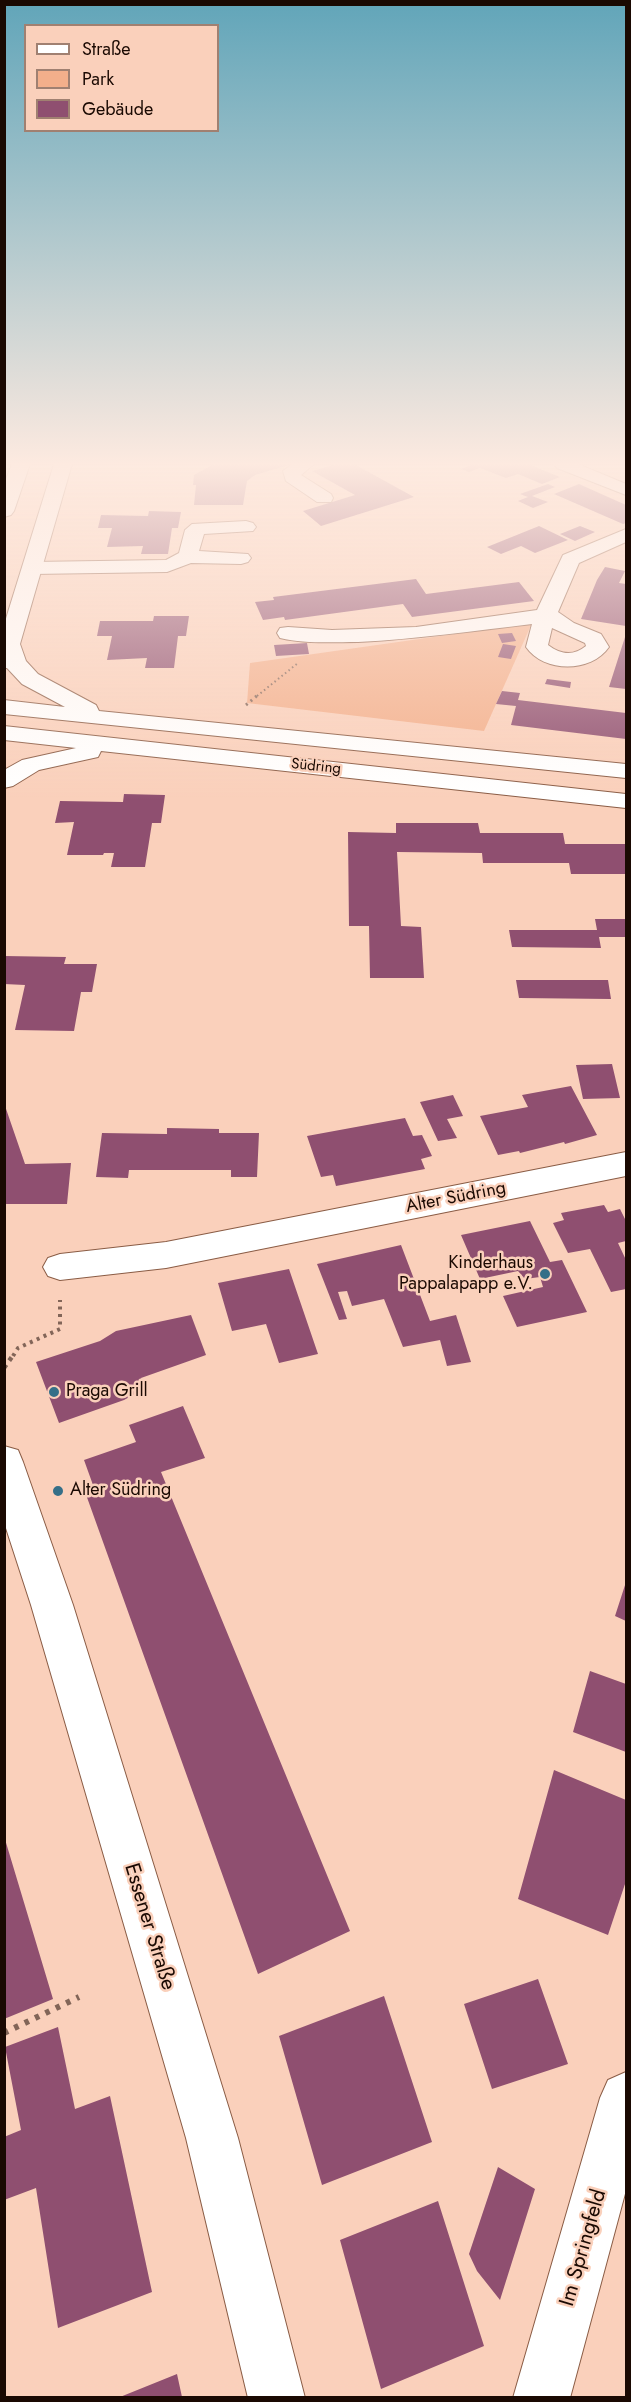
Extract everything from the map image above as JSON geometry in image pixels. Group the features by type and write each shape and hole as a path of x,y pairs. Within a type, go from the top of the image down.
{"main road":[{"path":"30,576 7,654 30,679 108,719"},
{"path":"288,633 332,636 416,633 548,615 563,576"},
{"name":"Südring","path":"4,707 627,771"},
{"name":"Südring","path":"4,734 627,801"},
{"path":"4,781 31,765 58,758 130,747"},
{"name":"Alter Südring","path":"60,1267 166,1255 627,1164"},
{"name":"Essener Straße","path":"4,1462 52,1605 212,2138 277,2397"},
{"name":"Im Springfeld","path":"541,2397 627,2098"}],"path":[{"path":"215,730 332,636"},
{"path":"4,1368 18,1348 60,1329 60,1267"},
{"path":"4,2032 79,1997"}],"green space":[{"path":"532,623 484,731 247,703 250,663"}],"building":[{"path":"599,576 622,576 619,583 626,584 626,626 581,619"},
{"path":"416,579 426,594 519,582 534,601 412,617 403,604 285,620 284,617 263,620 255,602 274,600 273,597"},
{"path":"154,616 189,616 186,636 178,636 174,668 145,668 147,658 107,660 112,636 97,636 100,621 153,621"},
{"path":"512,633 516,641 502,643 498,634"},
{"path":"625,637 626,689 609,687"},
{"path":"307,643 309,654 276,656 274,645"},
{"path":"503,644 516,646 511,659 498,657"},
{"path":"547,679 571,682 570,688 545,684"},
{"path":"502,691 520,693 518,700 626,713 626,739 511,725 516,706 496,704"},
{"path":"124,794 165,795 161,823 152,823 145,867 111,867 114,853 67,855 74,822 55,823 60,801 123,802"},
{"path":"396,823 478,823 480,833 563,833 565,844 626,844 626,874 571,874 569,863 483,863 482,853 397,852 401,926 421,927 424,978 370,978 369,926 349,926 348,832 396,833"},
{"path":"595,919 625,919 626,937 599,937 601,948 512,947 509,930 597,930"},
{"path":"4,956 66,957 64,964 97,964 92,992 81,992 74,1031 15,1030 25,985 4,984"},
{"path":"516,980 608,980 611,999 519,998"},
{"path":"612,1064 620,1098 583,1099 576,1065"},
{"path":"571,1086 597,1135 565,1144 564,1142 520,1153 519,1151 498,1155 480,1116 528,1107 522,1095"},
{"path":"453,1095 463,1116 447,1119 457,1138 438,1141 420,1102"},
{"path":"4,1103 25,1164 71,1163 67,1204 4,1204"},
{"path":"405,1118 413,1136 422,1135 432,1156 421,1159 425,1169 336,1186 333,1175 321,1177 307,1136"},
{"path":"167,1128 219,1129 219,1133 259,1133 257,1177 231,1177 231,1170 129,1170 128,1178 96,1177 102,1133 167,1134"},
{"path":"604,1205 608,1212 620,1209 626,1221 626,1241 618,1243 626,1260 626,1289 611,1292 590,1249 568,1253 553,1223 564,1220 561,1213"},
{"name":"Kinderhaus Pappalapapp e.V.","path":"530,1221 550,1262 562,1260 587,1312 517,1327 503,1296 543,1287 540,1277 525,1279 518,1271 480,1279 461,1235"},
{"path":"401,1245 430,1321 456,1315 471,1362 447,1366 440,1340 403,1347 384,1299 352,1306 347,1291 338,1292 347,1319 339,1320 317,1264"},
{"path":"289,1269 318,1354 279,1363 266,1324 232,1331 218,1283"},
{"path":"191,1315 206,1355 141,1378 144,1389 124,1400 59,1423 36,1362 100,1341 116,1331"},
{"path":"183,1406 205,1458 161,1472 350,1931 258,1974 84,1489 93,1485 84,1460 136,1442 129,1425"},
{"path":"626,1582 626,1621 615,1616"},
{"path":"590,1671 626,1684 626,1752 573,1732"},
{"path":"554,1770 626,1800 626,1881 608,1935 518,1899"},
{"path":"4,1836 53,1999 4,2019"},
{"path":"538,1979 568,2064 492,2089 464,2004"},
{"path":"384,1996 432,2142 322,2185 279,2036"},
{"path":"58,2027 75,2109 110,2096 152,2292 58,2328 36,2188 4,2200 4,2137 21,2130 5,2047"},
{"path":"498,2167 535,2189 500,2300 477,2271 469,2254"},
{"path":"438,2201 484,2346 381,2389 340,2240"},
{"path":"177,2374 182,2397 120,2397"}],"place":[{"name":"Kinderhaus Pappalapapp e.V.","path":"545,1274"},
{"name":"Praga Grill","path":"54,1392"},
{"name":"Alter Südring","path":"58,1491"}]}
